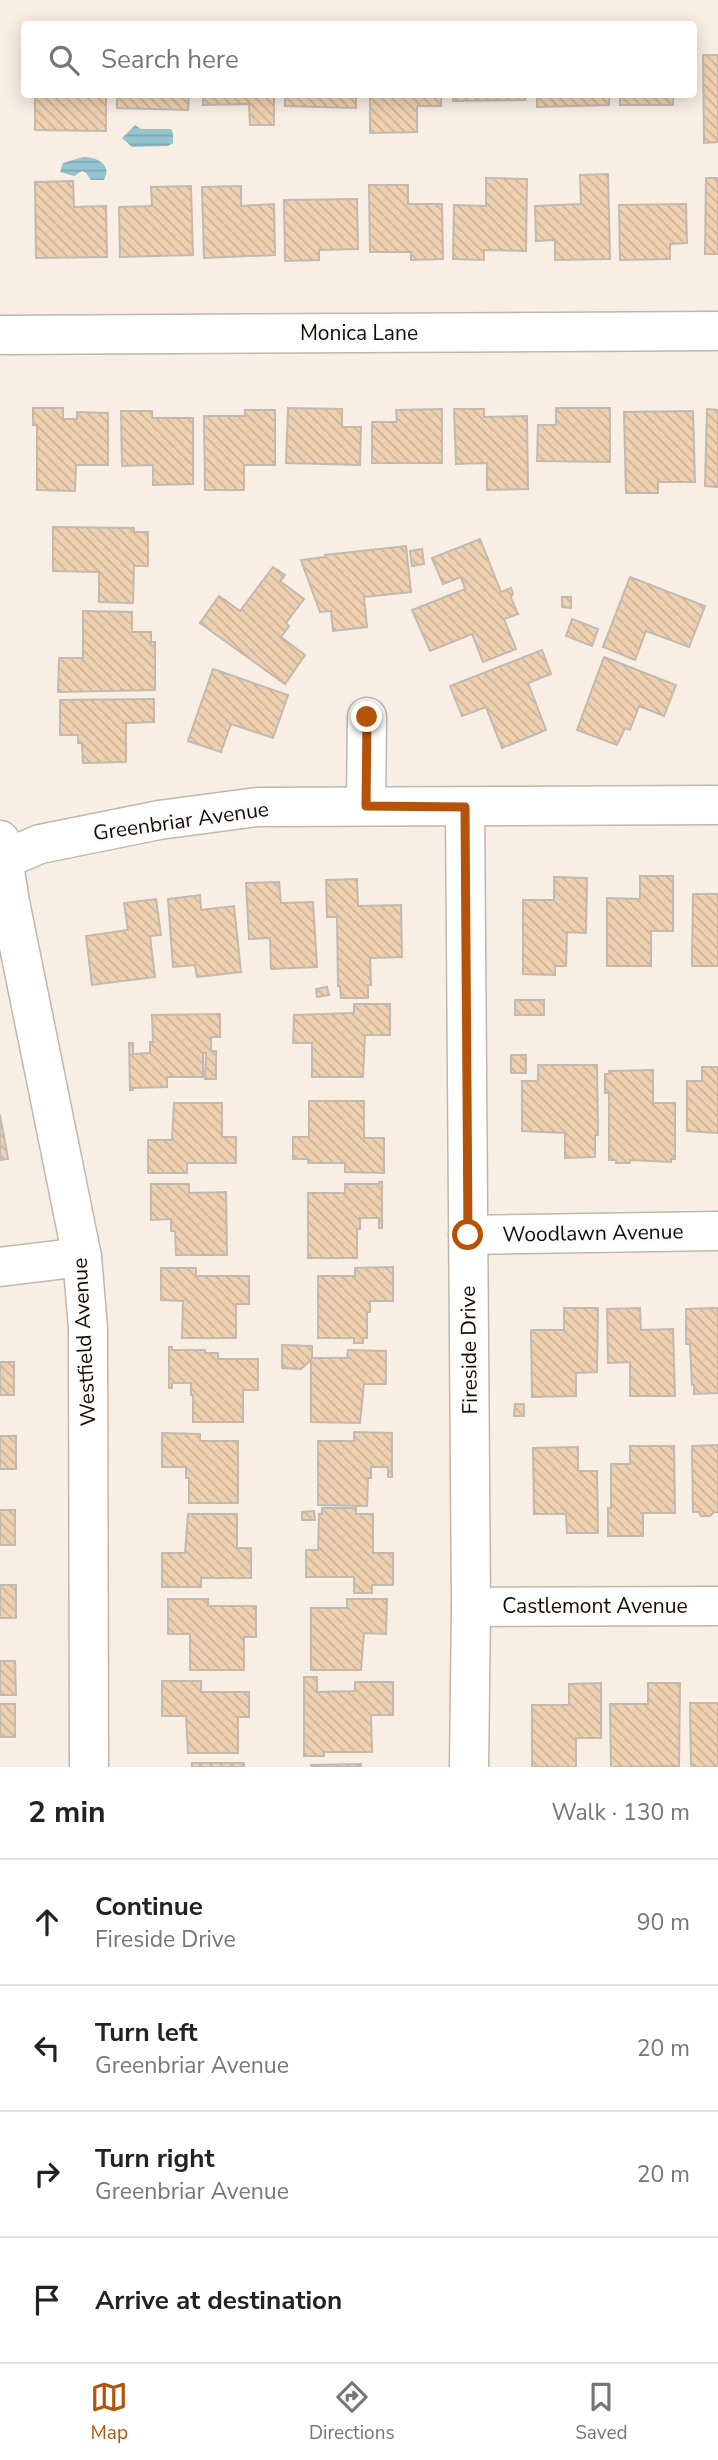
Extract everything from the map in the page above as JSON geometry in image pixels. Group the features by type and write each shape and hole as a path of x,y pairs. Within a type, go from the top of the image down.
{"street":[{"name":"Monica Lane","path":"0,335 718,331"},
{"path":"366,806 367,717"},
{"name":"Greenbriar Avenue","path":"1,854 159,820 257,807 718,805"},
{"name":"Fireside Drive","path":"465,807 471,1607 469,1767"},
{"name":"Westfield Avenue","path":"1,854 82,1257 88,1328 89,1767"},
{"name":"Woodlawn Avenue","path":"468,1235 718,1231"},
{"path":"0,1267 82,1257"},
{"name":"Castlemont Avenue","path":"471,1607 718,1606"}],"water":[{"path":"135,125 141,129 171,129 173,143 168,146 132,147 122,138"},
{"path":"83,157 102,162 106,170 104,180 91,180 82,171 74,176 60,172 63,163"}],"building":[{"path":"703,55 718,55 718,142 704,143"},
{"path":"35,98 106,98 106,131 35,130"},
{"path":"117,98 189,98 188,110 117,108"},
{"path":"203,98 274,98 274,125 250,125 249,104 203,105"},
{"path":"285,98 356,98 356,108 285,106"},
{"path":"370,98 441,98 441,106 417,106 417,132 370,133"},
{"path":"453,98 525,98 525,100 453,101"},
{"path":"537,98 609,98 609,105 537,107"},
{"path":"620,98 673,98 673,105 620,105"},
{"path":"608,174 610,259 555,260 555,240 536,241 535,206 581,204 580,175"},
{"path":"486,178 527,179 526,251 484,250 484,260 453,259 454,205 486,206"},
{"path":"706,178 718,178 718,254 705,254"},
{"path":"73,181 74,207 106,206 107,257 36,258 35,182"},
{"path":"369,185 408,185 408,204 442,204 443,259 411,260 411,252 370,252"},
{"path":"191,186 193,255 120,257 119,207 152,206 151,187"},
{"path":"241,186 241,206 274,204 275,255 204,258 202,187"},
{"path":"357,199 358,249 319,250 319,260 285,261 284,200"},
{"path":"686,204 687,243 670,244 670,259 620,260 619,205"},
{"path":"33,408 63,408 63,419 77,419 77,412 108,413 108,465 76,465 75,491 37,490 37,425 33,425"},
{"path":"288,408 342,409 342,427 361,427 360,465 286,463"},
{"path":"556,408 610,408 610,462 537,461 538,425 556,425"},
{"path":"442,409 442,463 372,463 372,422 397,422 396,410"},
{"path":"454,409 484,409 484,417 527,416 528,489 487,490 487,463 456,464"},
{"path":"707,409 718,410 718,487 705,486"},
{"path":"245,410 275,410 275,465 244,465 244,490 205,490 204,416 245,416"},
{"path":"121,411 152,411 152,418 193,418 193,484 153,485 153,465 122,466"},
{"path":"693,411 695,482 658,482 658,493 626,493 624,412"},
{"path":"53,527 134,528 134,532 148,532 148,566 134,566 133,603 99,602 99,572 53,571"},
{"path":"480,539 501,592 511,588 511,598 518,614 504,619 516,649 483,662 472,634 430,651 412,610 465,589 461,577 443,584 432,558"},
{"path":"406,546 411,592 364,597 367,627 333,631 331,611 320,612 301,560"},
{"path":"422,549 424,564 412,566 410,551"},
{"path":"273,567 285,575 280,581 304,599 286,623 289,626 281,637 305,655 285,684 200,623 219,596 240,611"},
{"path":"630,577 705,606 689,647 646,631 635,660 603,647"},
{"path":"562,597 571,597 571,608 562,607"},
{"path":"83,611 132,612 132,632 151,632 151,642 155,642 155,690 58,692 59,658 83,658"},
{"path":"572,619 598,629 592,646 566,636"},
{"path":"542,650 551,674 528,683 546,730 502,748 486,707 462,716 450,686"},
{"path":"604,657 676,685 664,716 639,706 630,730 625,728 617,745 577,730"},
{"path":"213,669 288,695 273,738 231,724 221,752 188,741"},
{"path":"154,699 154,722 126,723 126,762 83,763 82,743 78,743 78,735 60,735 60,700"},
{"path":"640,876 673,876 673,931 651,931 651,966 607,966 607,898 640,899"},
{"path":"554,877 587,878 586,933 567,932 566,966 555,966 555,975 523,974 523,900 554,900"},
{"path":"357,879 358,906 401,905 402,957 370,958 371,985 368,985 368,998 341,998 338,986 337,917 327,917 326,880"},
{"path":"279,882 281,903 313,902 317,967 271,969 270,938 249,939 246,883"},
{"path":"693,894 718,894 718,966 692,966"},
{"path":"200,895 201,910 234,906 241,972 197,977 195,965 173,967 168,899"},
{"path":"156,899 161,935 150,936 155,977 92,985 86,936 128,930 124,903"},
{"path":"327,987 329,995 317,997 316,989"},
{"path":"515,1000 544,1000 544,1015 515,1015"},
{"path":"354,1004 390,1004 390,1035 365,1035 363,1077 312,1077 312,1043 293,1043 294,1015 354,1013"},
{"path":"220,1014 220,1037 211,1037 211,1051 216,1051 216,1079 205,1079 206,1053 203,1053 203,1077 167,1077 167,1087 130,1090 129,1043 133,1043 133,1054 150,1053 150,1042 153,1042 152,1015"},
{"path":"511,1055 526,1055 526,1073 511,1073"},
{"path":"538,1065 597,1065 598,1135 595,1135 595,1157 565,1158 565,1133 522,1131 522,1081 538,1081"},
{"path":"702,1067 718,1067 718,1133 687,1131 687,1081 702,1081"},
{"path":"653,1070 653,1103 675,1103 675,1159 671,1159 671,1162 630,1160 630,1163 609,1160 609,1093 605,1093 605,1074 609,1074 609,1071"},
{"path":"309,1101 364,1101 364,1138 384,1138 384,1173 345,1172 345,1163 308,1163 308,1159 293,1159 293,1137 309,1137"},
{"path":"174,1103 222,1103 222,1137 236,1137 236,1163 187,1163 187,1173 148,1173 148,1140 172,1140"},
{"path":"0,1115 8,1159 0,1160"},
{"path":"382,1182 382,1228 379,1228 379,1218 360,1218 360,1229 357,1229 357,1258 308,1258 308,1193 345,1193 345,1184"},
{"path":"151,1184 189,1184 189,1193 226,1192 227,1255 176,1255 175,1231 171,1231 171,1219 151,1220"},
{"path":"393,1267 393,1301 370,1301 370,1312 367,1312 367,1338 363,1338 363,1343 354,1343 354,1338 318,1338 318,1276 355,1276 355,1268"},
{"path":"161,1268 196,1268 196,1276 249,1276 249,1304 236,1304 236,1338 182,1338 183,1301 161,1300"},
{"path":"564,1308 598,1308 597,1372 576,1373 576,1396 532,1397 531,1330 564,1330"},
{"path":"640,1308 641,1330 673,1329 675,1396 630,1396 630,1362 608,1363 607,1309"},
{"path":"718,1308 718,1393 694,1394 690,1344 686,1344 686,1309"},
{"path":"282,1345 312,1346 312,1358 347,1358 348,1350 386,1351 386,1384 364,1384 360,1423 311,1422 311,1360 301,1369 282,1368"},
{"path":"169,1347 172,1347 172,1350 205,1350 205,1353 218,1353 218,1359 258,1359 258,1390 243,1390 243,1422 193,1422 191,1383 172,1383 172,1388 169,1388"},
{"path":"0,1362 14,1362 14,1395 0,1395"},
{"path":"515,1404 524,1404 524,1416 514,1416"},
{"path":"354,1432 392,1433 392,1477 388,1477 388,1467 371,1467 367,1506 318,1505 318,1441 354,1441"},
{"path":"162,1433 200,1434 200,1441 238,1441 238,1503 189,1503 186,1467 162,1467"},
{"path":"0,1436 16,1436 16,1469 0,1469"},
{"path":"718,1445 718,1512 701,1516 699,1512 693,1512 692,1446"},
{"path":"630,1446 674,1446 675,1513 643,1513 643,1536 608,1536 611,1464 630,1464"},
{"path":"578,1447 578,1471 597,1471 598,1533 567,1533 566,1514 534,1514 533,1448"},
{"path":"322,1508 356,1508 356,1514 373,1514 373,1553 393,1553 393,1585 372,1585 372,1593 354,1593 354,1577 306,1577 306,1550 318,1550 319,1514 322,1514"},
{"path":"0,1510 15,1510 15,1545 0,1545"},
{"path":"314,1511 315,1520 302,1520 302,1512"},
{"path":"188,1514 237,1514 237,1548 251,1548 251,1578 201,1578 201,1587 162,1587 162,1553 185,1553"},
{"path":"0,1585 16,1585 16,1618 0,1618"},
{"path":"168,1599 208,1599 208,1606 256,1606 256,1637 244,1637 244,1670 190,1670 190,1634 168,1634"},
{"path":"347,1599 387,1599 386,1634 364,1633 361,1670 311,1670 311,1608 347,1608"},
{"path":"0,1661 15,1661 16,1695 0,1695"},
{"path":"304,1677 317,1677 317,1692 355,1691 355,1682 393,1682 393,1715 371,1715 372,1752 324,1752 324,1756 304,1756"},
{"path":"162,1681 201,1681 201,1692 249,1692 249,1717 238,1717 238,1753 188,1753 186,1716 162,1716"},
{"path":"601,1683 601,1738 576,1738 576,1767 532,1767 532,1705 569,1705 569,1684"},
{"path":"648,1683 680,1683 679,1766 611,1767 610,1704 648,1704"},
{"path":"690,1703 718,1703 718,1767 691,1767"},
{"path":"0,1704 15,1704 15,1737 0,1737"},
{"path":"192,1763 244,1763 244,1767 192,1767"},
{"path":"361,1764 361,1767 311,1767 311,1765"}],"route":[{"path":"367,717 366,806 465,807 468,1235"}]}
